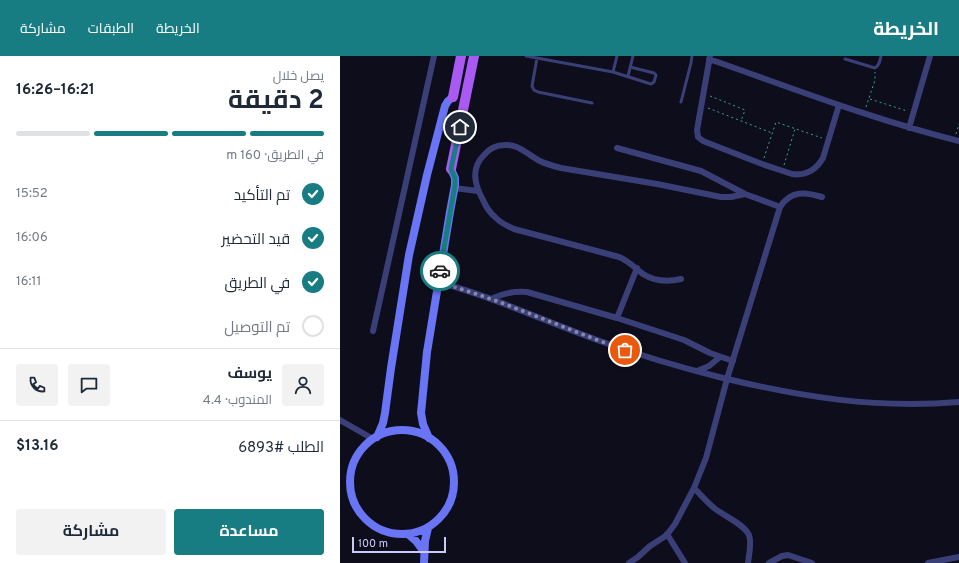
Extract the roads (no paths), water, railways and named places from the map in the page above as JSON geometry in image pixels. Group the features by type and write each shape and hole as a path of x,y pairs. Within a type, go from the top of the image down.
{"main road":[{"path":"453,97 461,56"},
{"path":"451,169 474,56"}],"street":[{"path":"373,331 434,56"},
{"path":"909,128 930,56"},
{"path":"839,105 823,158 818,166 810,172 801,174 792,174 782,171 703,141 699,139 697,132 710,57 864,114 957,141"},
{"path":"375,438 385,418 395,340 409,255 420,206 444,109 446,103 453,97"},
{"path":"681,279 668,281 655,279 644,274 629,262 619,257 507,226 490,212 478,191 475,178 479,161 492,149 510,145 519,148 540,161 561,168 650,182 721,197 731,197 745,194"},
{"path":"617,148 701,171 745,194 780,207"},
{"path":"429,438 423,424 421,414 427,352 454,188 455,178 451,169"},
{"path":"454,188 478,191"},
{"path":"629,563 667,534 675,524 694,488 706,458 727,379 780,207 790,197 799,194 808,193 822,197"},
{"path":"617,318 637,268"},
{"path":"438,282 472,292 656,360 727,379 807,396 850,402 894,404 959,402"},
{"path":"491,299 509,292 527,292 617,318 684,340 720,357 733,361"},
{"path":"696,371 709,366 720,357"},
{"path":"340,420 375,438"},
{"path":"403,430 421,434 429,438 437,443 443,450 452,466 455,484 454,493 447,510 441,518 428,528 418,532 408,534 390,533 373,526 361,514 353,499 350,482 353,466 361,451 375,438 394,431 403,430"},
{"path":"694,488 714,508 742,526 747,531 750,542 748,563"},
{"path":"424,563 425,541 428,528"},
{"path":"408,534 416,541 424,552"},
{"path":"667,534 685,563"},
{"path":"769,563 782,556 788,555 812,563"},
{"path":"928,563 959,557"}],"lane":[{"path":"526,56 613,72 651,84 653,83 656,75 654,73 630,67"},
{"path":"613,72 617,56"},
{"path":"628,76 633,56"},
{"path":"681,102 692,56"},
{"path":"845,58 875,68 878,65 881,56"},
{"path":"537,57 532,86 534,90 592,103"}]}
